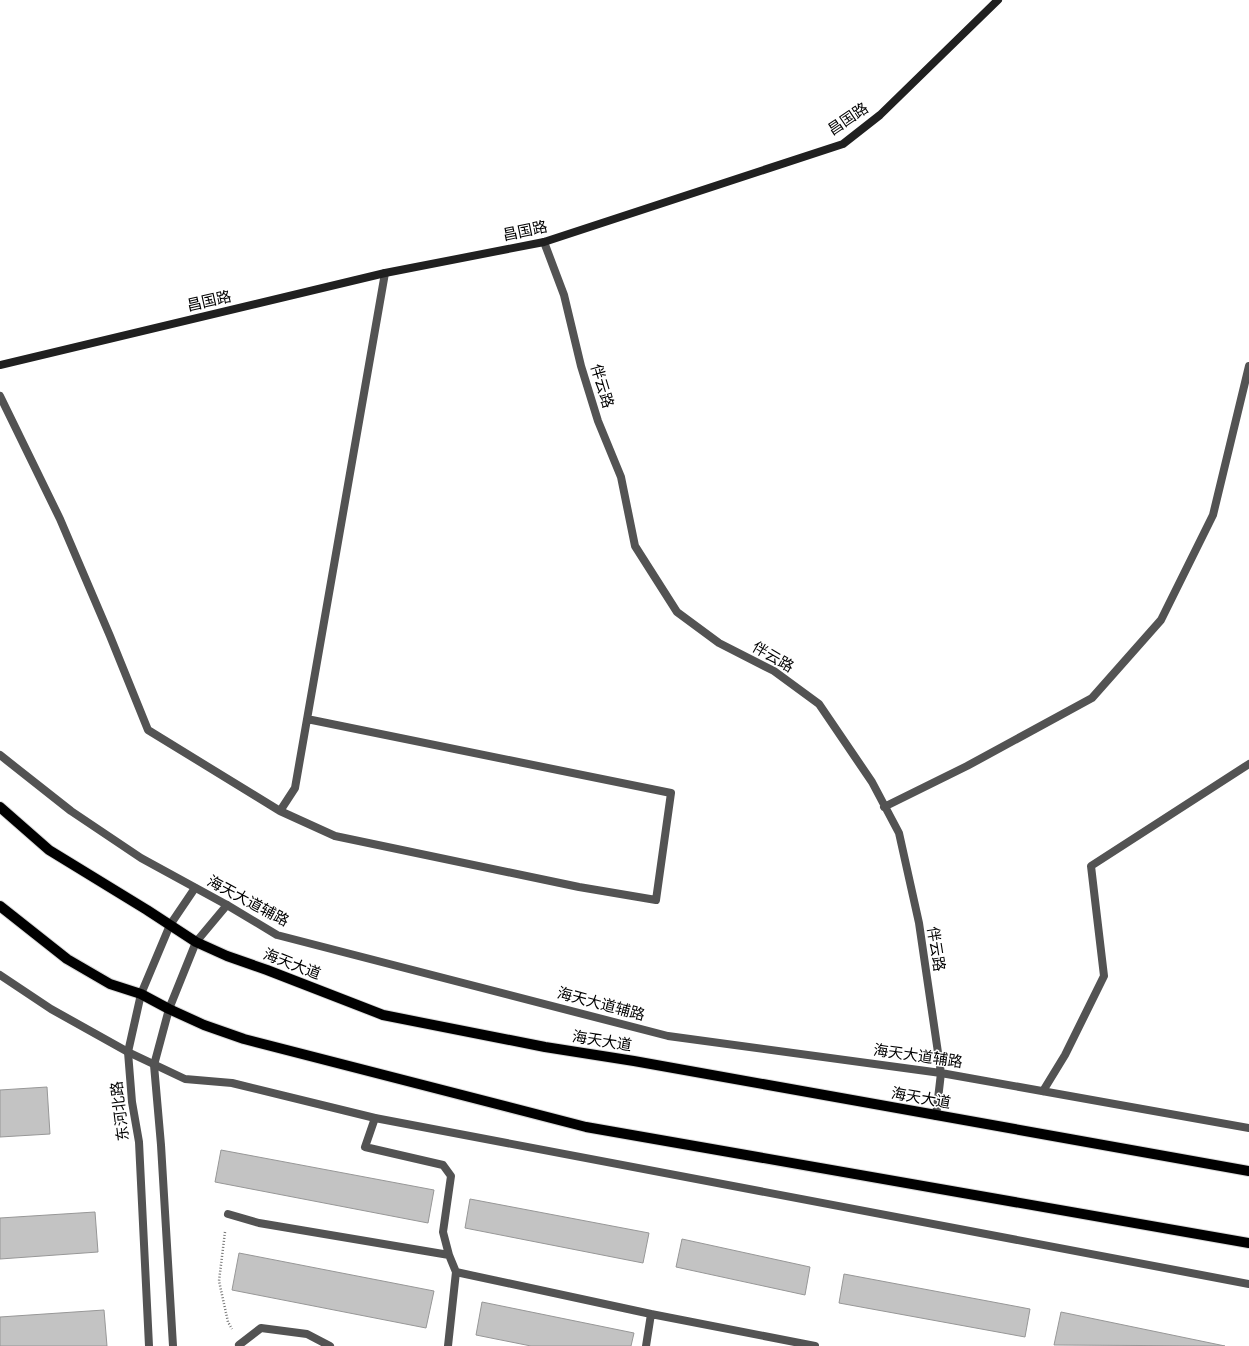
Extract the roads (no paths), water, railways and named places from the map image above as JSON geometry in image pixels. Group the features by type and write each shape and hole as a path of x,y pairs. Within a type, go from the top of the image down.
{"main road":[{"name":"昌国路","path":"0,365 386,273 544,242 843,144 880,115 998,0"},
{"name":"海天大道","path":"0,807 49,850 196,942 227,956 383,1015 545,1047 1249,1171"},
{"path":"0,906 67,959 110,984 141,994 204,1025 244,1039 586,1127 1249,1243"}],"street":[{"name":"伴云路","path":"544,242 564,295 581,366 598,421 621,477 635,546 677,612 719,643 774,671 819,704 872,782 899,833 918,923 941,1073 936,1116"},
{"path":"280,811 295,788 386,273"},
{"path":"884,807 967,766 1092,698 1161,620 1214,516 1249,366"},
{"path":"0,396 60,519 148,730 280,811 335,836 579,887 656,900 671,793 307,719"},
{"name":"海天大道辅路","path":"0,755 70,811 141,858 227,905 277,935 668,1036 941,1073 1249,1128"},
{"path":"1043,1091 1065,1055 1104,976 1091,866 1249,764"},
{"name":"东河北路","path":"149,1346 139,1142 132,1102 128,1052 141,994 170,925 195,888"},
{"path":"173,1346 161,1145 154,1065 169,1009 196,942 227,905"},
{"path":"0,975 51,1009 128,1052 185,1079 232,1083 375,1118 1249,1284"},
{"path":"375,1118 366,1147 443,1165 451,1176 443,1232 448,1255 456,1272 448,1346"},
{"path":"228,1214 259,1223 448,1255"},
{"path":"456,1272 651,1314 815,1346"},
{"path":"646,1346 651,1314"},
{"path":"239,1345 260,1328 307,1334 330,1346"}]}
